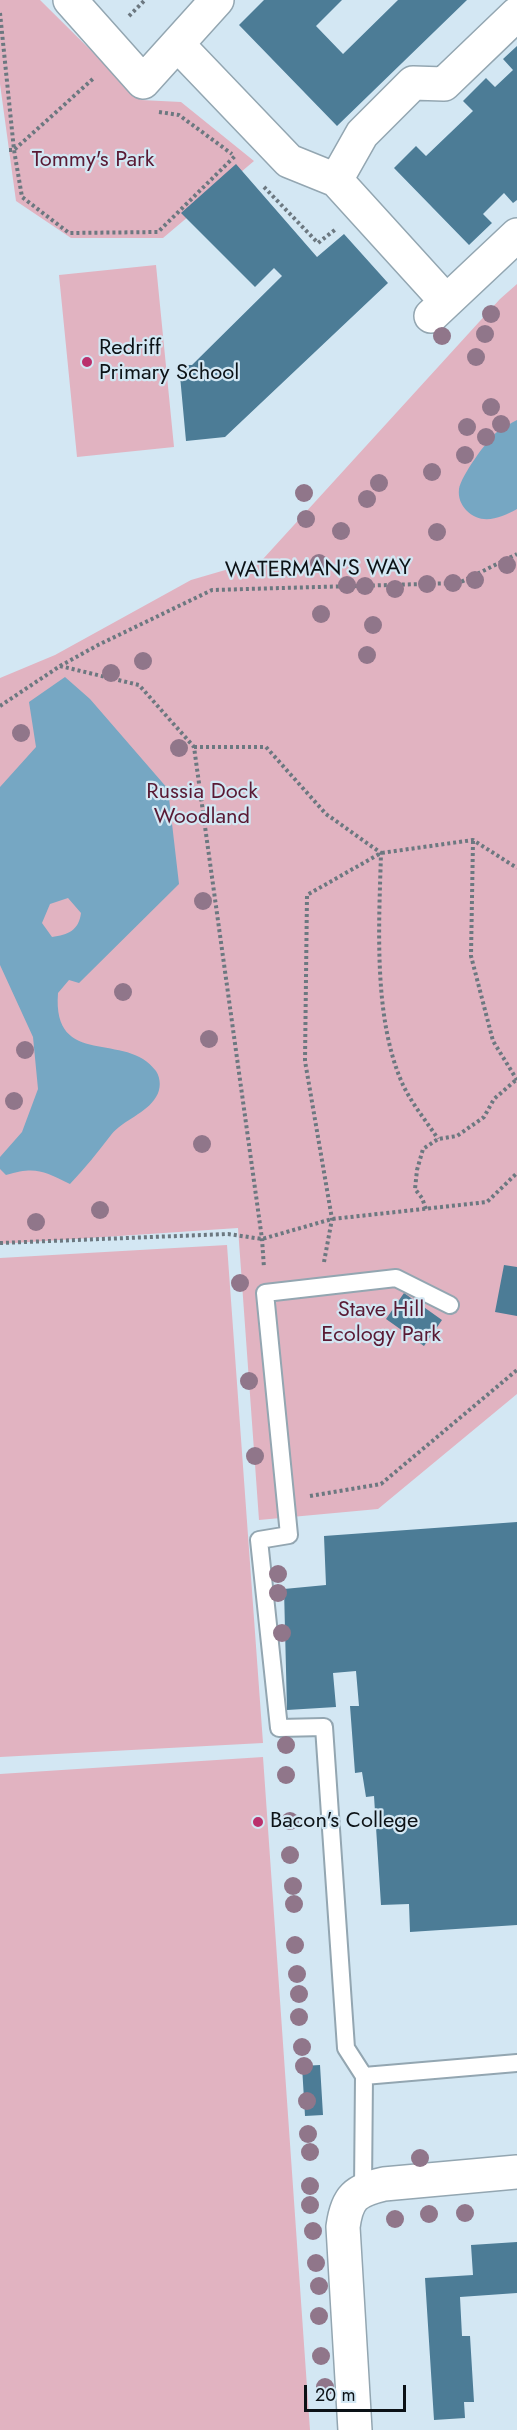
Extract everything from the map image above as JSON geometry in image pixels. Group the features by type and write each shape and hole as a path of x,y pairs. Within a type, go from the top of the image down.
{"street":[{"path":"70,0 143,82 217,0"},
{"path":"336,180 362,134 413,83 444,84 517,14"},
{"path":"178,45 289,161 336,180 438,308 517,235"},
{"path":"355,2430 343,2227 345,2212 351,2198 363,2189 384,2184 517,2172"}],"lane":[{"path":"363,2189 364,2076 346,2048 324,1727 279,1728 260,1540 289,1535 265,1293 396,1278 450,1305"},
{"path":"364,2076 517,2063"}],"path":[{"path":"129,16 145,0"},
{"path":"0,13 11,150 22,196 69,233 158,232 235,156"},
{"path":"11,150 101,72"},
{"path":"157,111 180,115 235,156 242,164"},
{"path":"257,180 318,243 343,224"},
{"name":"WATERMAN'S WAY","path":"0,706 60,666 98,645 212,590 459,583 517,554"},
{"path":"60,666 140,684 194,747 262,1239 265,1293"},
{"path":"194,747 266,747 326,814 381,853"},
{"path":"426,1209 416,1188 417,1170 423,1149 438,1139 457,1136 484,1117 494,1099 517,1080 493,1041 471,956 473,840"},
{"path":"319,1287 332,1219 305,1061 307,895 381,853 473,840 517,868"},
{"path":"381,853 379,947 387,1037 404,1086 438,1139"},
{"path":"0,1243 228,1234 262,1239 332,1219 488,1202 517,1173"},
{"path":"285,1500 381,1484 517,1370"}],"green space":[{"name":"Tommy's Park","path":"0,0 40,0 141,100 181,102 254,161 163,238 71,238 16,201 0,84"},
{"path":"156,265 174,447 77,457 59,275"},
{"name":"Russia Dock Woodland","path":"517,284 517,1394 378,1509 259,1520 238,1228 0,1244 0,678 55,655 191,580 263,559 500,299"},
{"path":"227,1245 263,1743 0,1757 0,1258"},
{"path":"263,1757 310,2430 0,2430 0,1774"}],"water":[{"path":"517,420 517,509 491,519 478,518 466,510 461,503 459,489 461,483 475,459 493,436"},
{"path":"65,677 90,699 168,789 179,884 79,983 69,980 58,993 59,1017 67,1032 79,1041 128,1052 143,1059 156,1071 160,1084 158,1094 152,1103 116,1129 70,1184 39,1171 32,1170 6,1175 0,1169 0,1157 22,1132 38,1089 33,1037 0,965 0,787 36,747 29,702","holes":["68,898 81,913 75,928 63,935 52,937 42,923 50,904"]}],"building":[{"path":"264,0 342,0 316,26 343,54 398,0 467,0 337,126 239,25"},
{"path":"517,46 517,200 513,203 504,193 483,214 492,223 469,245 394,168 416,146 426,156 473,111 463,101 486,78 495,87 513,70 503,59"},
{"path":"236,164 317,257 344,234 388,283 225,437 186,441 179,365 192,365 282,276 274,268 255,287 181,213"},
{"path":"504,1265 517,1267 517,1316 495,1312"},
{"path":"404,1293 442,1320 424,1346 386,1319"},
{"path":"517,1522 517,1925 410,1932 409,1904 381,1905 374,1796 366,1797 362,1772 355,1773 350,1706 359,1706 356,1671 333,1673 336,1707 287,1710 284,1589 326,1585 324,1536"},
{"path":"320,2065 323,2115 305,2116 302,2066"},
{"path":"517,2242 517,2293 460,2297 462,2336 470,2336 474,2402 464,2402 465,2418 434,2420 425,2278 473,2275 471,2245"}],"place":[{"name":"Redriff Primary School","path":"87,362"},
{"name":"Bacon's College","path":"258,1822"}],"park label":[{"name":"Stave Hill Ecology Park","path":"381,1324"}]}
